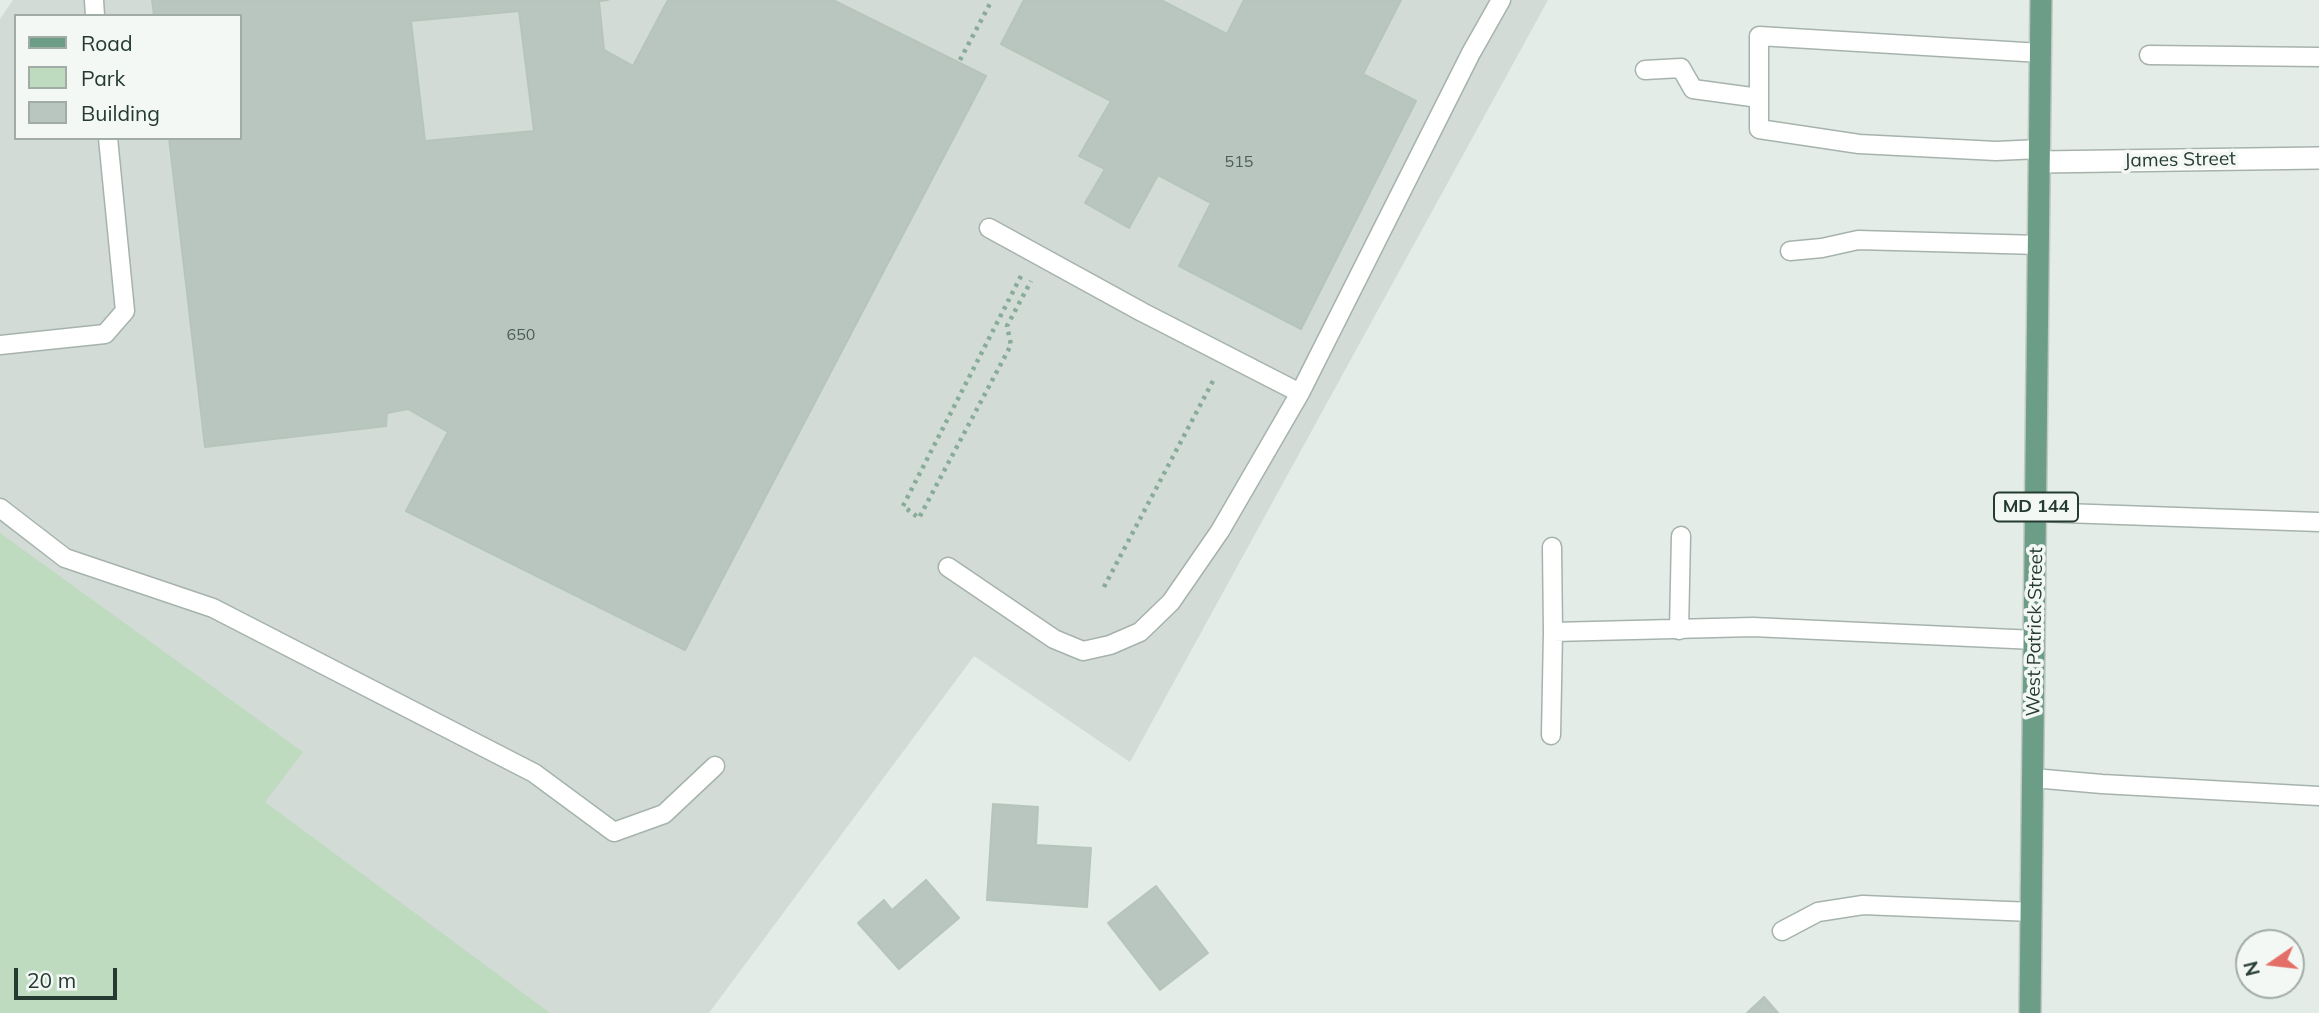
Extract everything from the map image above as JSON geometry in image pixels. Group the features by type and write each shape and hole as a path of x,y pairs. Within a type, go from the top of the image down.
{"main road":[{"name":"West Patrick Street","path":"2030,1013 2041,0"}],"street":[{"name":"James Street","path":"2041,155 2319,158"}],"lane":[{"path":"948,567 1054,639 1083,650 1110,645 1140,632 1171,602 1220,531 1300,393 1471,53 1502,0"},
{"path":"2041,53 1759,36 1759,130 1859,144 2041,155"},
{"path":"2150,55 2319,57"},
{"path":"1645,70 1681,68 1693,89 1759,98"},
{"path":"0,345 105,334 125,311 107,140"},
{"path":"989,228 1142,312 1300,393"},
{"path":"1790,251 1822,248 1858,240 2039,245"},
{"path":"0,508 65,558 212,608 534,773 614,832 664,814 715,766"},
{"path":"2036,512 2319,522"},
{"path":"1679,630 1681,536"},
{"path":"1551,734 1552,547"},
{"path":"1553,632 1753,627 2035,640"},
{"path":"2033,778 2319,796"},
{"path":"1782,931 1818,912 1863,905 2032,912"}],"path":[{"path":"960,60 992,0"},
{"path":"1015,273 1042,287"},
{"path":"1021,276 903,506 919,518 1011,345 1007,326 1031,281"},
{"path":"1104,587 1214,379 1202,373"}],"shaded area":[{"path":"13,0 1548,0 1130,762 974,656 709,1013 0,1013 0,19"}],"green space":[{"path":"0,533 303,752 265,802 550,1013 0,1013"}],"building":[{"path":"152,0 608,0 599,1 604,50 633,66 668,0 833,0 986,76 685,650 406,511 448,432 408,409 387,413 386,426 205,447 169,140 242,140 242,14 154,14","holes":["519,11 534,131 425,141 411,21"]},
{"path":"1024,0 1161,0 1227,34 1244,0 1401,0 1363,74 1416,101 1301,329 1179,266 1211,203 1158,175 1129,228 1085,203 1105,169 1079,156 1111,101 1001,44"},
{"path":"993,804 1038,807 1036,845 1091,848 1087,907 987,900"},
{"path":"926,880 959,918 899,969 858,923 884,900 892,910"},
{"path":"1156,886 1208,953 1160,990 1108,923"},
{"path":"1764,997 1778,1013 1747,1013"}]}
